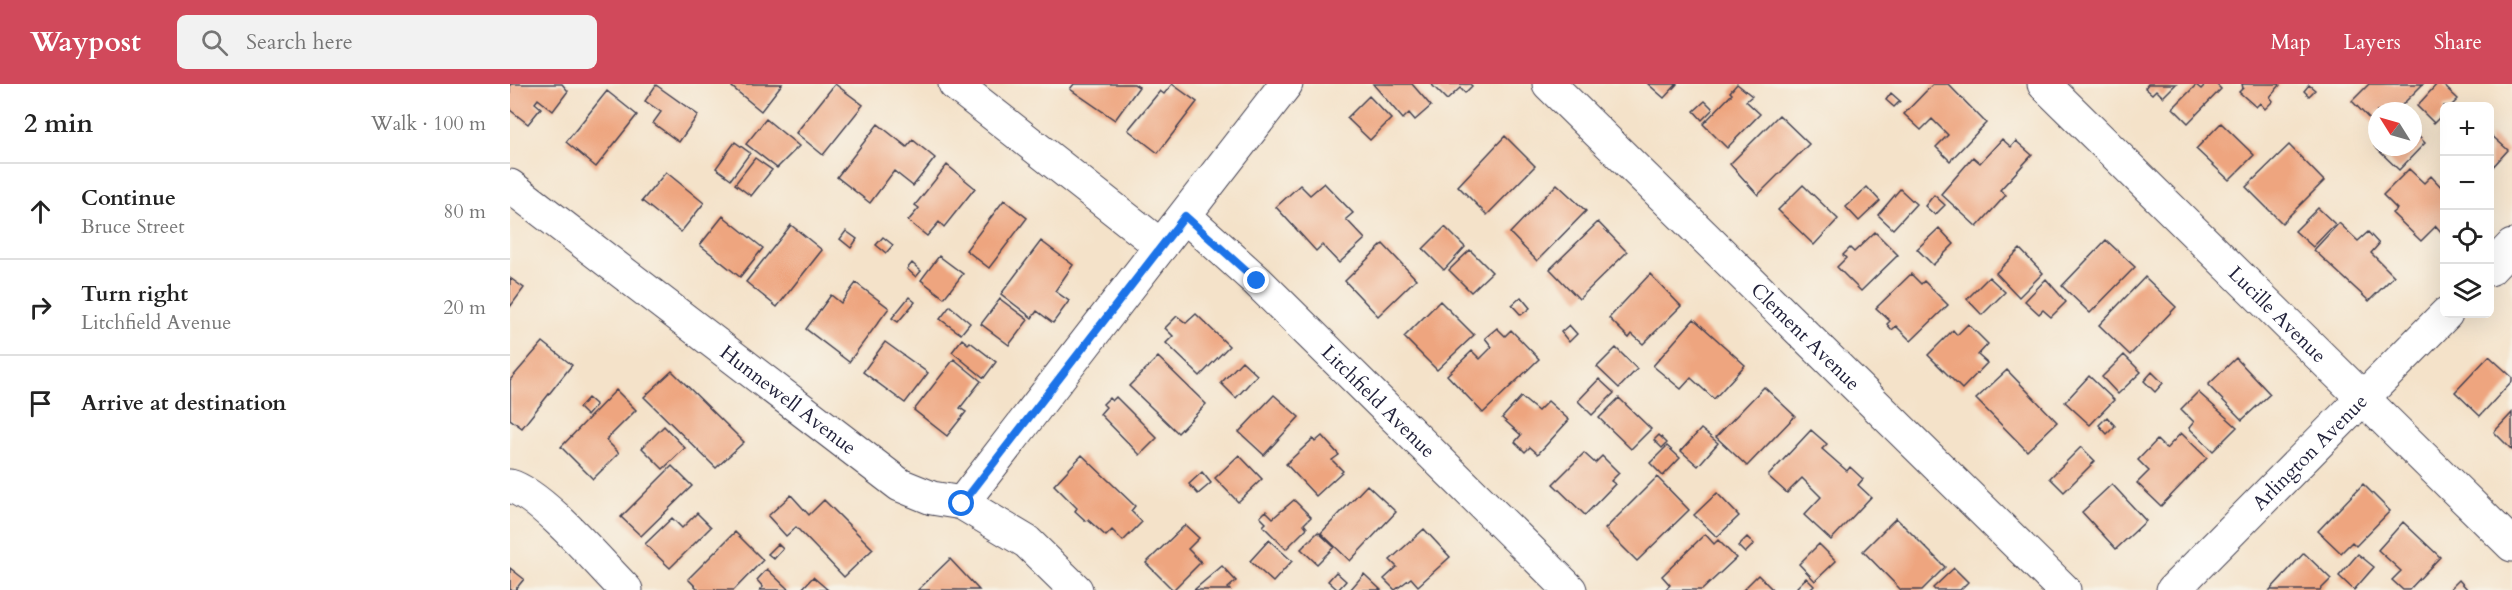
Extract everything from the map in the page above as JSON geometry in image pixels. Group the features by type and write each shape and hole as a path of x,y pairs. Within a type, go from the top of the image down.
{"street":[{"path":"955,84 1161,246"},
{"path":"962,504 1286,84"},
{"name":"Clement Avenue","path":"1549,84 2064,590"},
{"name":"Lucille Avenue","path":"2044,84 2512,546"},
{"name":"Hunnewell Avenue","path":"510,186 900,485 932,498 962,504 1028,542 1076,590"},
{"name":"Litchfield Avenue","path":"1185,216 1257,281 1570,590"},
{"path":"2494,265 2512,246"},
{"name":"Arlington Avenue","path":"2173,590 2442,318"},
{"path":"510,486 519,489 549,513 626,590"}],"building":[{"path":"510,84 562,84 568,91 553,111 538,99 535,103 541,108 528,124 510,110"},
{"path":"734,84 782,84 761,111 732,87"},
{"path":"835,84 863,105 823,155 796,133"},
{"path":"1074,84 1134,84 1139,87 1115,120 1070,89"},
{"path":"1172,84 1197,102 1158,153 1128,130 1160,91 1164,94"},
{"path":"1373,84 1412,84 1431,106 1415,120 1409,113 1403,119"},
{"path":"1431,84 1470,84 1472,86 1465,93 1460,88 1447,100"},
{"path":"1648,84 1677,84 1664,98"},
{"path":"1737,84 1752,96 1746,101 1760,114 1727,148 1703,124 1732,94 1730,92"},
{"path":"1933,84 1948,84 1986,123 1950,161 1936,147 1948,135 1932,119 1921,130 1904,114"},
{"path":"2148,84 2176,84 2163,97 2156,90 2152,94 2145,88"},
{"path":"2206,84 2216,84 2221,89 2188,123 2173,108 2196,85 2201,89"},
{"path":"2242,84 2280,85 2270,97 2273,101 2265,109 2260,103 2256,107 2239,92 2243,88"},
{"path":"2369,84 2423,84 2405,102 2368,102 2368,118 2352,101"},
{"path":"2437,84 2442,84 2458,99 2455,102 2440,102 2440,117 2434,123 2422,111 2421,102"},
{"path":"656,85 698,115 679,142 653,123 661,112 645,101"},
{"path":"2309,85 2315,90 2309,96 2304,91"},
{"path":"607,91 637,115 596,167 566,142"},
{"path":"1891,93 1900,101 1894,107 1886,100"},
{"path":"1369,96 1391,119 1370,140 1347,118"},
{"path":"1705,101 1713,109 1702,120 1694,111"},
{"path":"1779,115 1809,144 1758,195 1730,164"},
{"path":"766,119 799,146 777,168 746,144"},
{"path":"2221,123 2254,155 2229,180 2196,149"},
{"path":"878,124 907,147 913,140 935,158 913,186 894,171 870,203 837,177"},
{"path":"1505,136 1535,166 1487,215 1458,186"},
{"path":"2494,138 2508,150 2494,166"},
{"path":"2002,139 2011,147 2016,141 2032,155 2000,190 2006,195 1977,227 1941,194 1973,157 1980,163"},
{"path":"735,142 750,153 731,179 716,168"},
{"path":"2289,145 2324,181 2282,223 2246,187"},
{"path":"2384,156 2412,156 2399,170"},
{"path":"755,158 772,170 751,196 735,184"},
{"path":"947,165 975,188 944,227 939,222 927,236 908,221 919,208 915,205"},
{"path":"2409,169 2424,183 2431,176 2440,186 2440,231 2436,226 2421,241 2392,213 2397,209 2383,195"},
{"path":"666,172 704,203 681,232 642,201"},
{"path":"1324,183 1353,213 1346,219 1365,239 1339,263 1322,245 1316,251 1276,207 1300,185 1310,195"},
{"path":"1557,184 1586,211 1537,261 1510,233"},
{"path":"1803,185 1838,219 1814,245 1778,210"},
{"path":"1867,187 1880,201 1859,221 1846,207"},
{"path":"1900,189 1916,204 1893,229 1878,215"},
{"path":"1934,195 1945,205 1935,215 1925,206"},
{"path":"1004,200 1027,218 989,268 966,250"},
{"path":"2318,208 2335,224 2313,247 2295,231"},
{"path":"723,216 763,248 740,277 700,245"},
{"path":"1598,222 1627,252 1579,299 1550,269"},
{"path":"2339,223 2358,241 2368,232 2379,244 2371,253 2394,276 2369,301 2314,250"},
{"path":"791,225 822,250 777,307 746,282"},
{"path":"1445,227 1465,247 1444,270 1423,249"},
{"path":"1939,228 1954,244 1933,265 1917,249"},
{"path":"846,231 857,239 851,248 840,239"},
{"path":"1875,232 1898,255 1861,291 1837,267 1846,258 1843,255 1850,248 1854,252"},
{"path":"883,237 893,245 886,253 876,245"},
{"path":"2106,240 2135,267 2090,313 2062,286"},
{"path":"1041,241 1073,265 1055,291 1069,301 1053,323 1037,311 1032,318 1001,294"},
{"path":"1383,244 1416,279 1378,316 1345,281"},
{"path":"2020,249 2043,273 2019,297 1996,273"},
{"path":"1470,250 1492,272 1471,292 1449,270"},
{"path":"939,256 963,274 944,298 921,280"},
{"path":"912,263 921,271 916,277 907,269"},
{"path":"1650,274 1681,306 1643,344 1632,334 1629,338 1609,318"},
{"path":"1911,274 1921,284 1924,281 1948,305 1911,341 1896,326 1892,330 1887,324 1890,321 1876,308"},
{"path":"1989,277 2005,292 1982,315 1967,299"},
{"path":"2145,277 2176,307 2130,355 2099,325"},
{"path":"510,278 524,288 510,307"},
{"path":"2046,279 2066,302 2051,317 2043,310 2039,314 2025,301"},
{"path":"856,283 889,308 849,362 806,329 831,295 841,303"},
{"path":"909,297 915,302 898,322 892,318"},
{"path":"1521,297 1530,308 1521,315 1512,305"},
{"path":"1000,299 1028,320 1009,345 981,324"},
{"path":"1440,301 1474,335 1437,370 1404,337"},
{"path":"950,306 970,323 961,334 940,319"},
{"path":"1196,314 1229,346 1200,376 1166,343 1173,336 1165,328 1177,316 1186,323"},
{"path":"1694,319 1745,365 1714,399 1691,378 1681,389 1653,366"},
{"path":"1968,324 1988,344 1978,355 1987,363 1962,389 1928,355 1953,330 1957,335"},
{"path":"1569,325 1577,334 1569,342 1561,332"},
{"path":"1497,328 1505,336 1511,330 1539,359 1483,413 1447,375 1472,351 1480,359 1492,347 1485,338"},
{"path":"962,339 968,344 970,342 996,362 984,378 952,352"},
{"path":"543,342 572,365 522,428 510,419 510,380"},
{"path":"885,342 928,373 905,403 863,372"},
{"path":"1616,348 1637,369 1619,388 1597,367"},
{"path":"2124,355 2141,372 2118,394 2102,377"},
{"path":"2489,356 2512,377 2512,381 2480,416 2455,392"},
{"path":"1158,357 1206,404 1178,433 1129,386"},
{"path":"2236,358 2270,394 2242,420 2208,385"},
{"path":"954,359 981,381 960,408 966,412 947,436 914,410"},
{"path":"1242,361 1257,375 1236,398 1221,383"},
{"path":"2007,370 2057,422 2027,451 1976,399"},
{"path":"672,371 744,442 716,468 644,397"},
{"path":"2152,372 2163,383 2155,392 2144,381"},
{"path":"2089,376 2114,400 2090,425 2065,402"},
{"path":"1599,379 1614,393 1592,415 1578,401"},
{"path":"1764,387 1795,416 1747,466 1716,437"},
{"path":"616,390 636,410 606,440 619,453 593,479 561,447"},
{"path":"2198,392 2237,427 2213,451 2189,428 2194,422 2181,409"},
{"path":"1274,395 1299,417 1264,455 1239,432"},
{"path":"1116,397 1157,438 1140,455 1100,414 1106,407 1103,404 1109,398 1112,401"},
{"path":"1521,397 1538,411 1548,401 1569,420 1538,454 1530,447 1525,452 1515,442 1521,435 1502,418"},
{"path":"588,398 596,405 587,416 579,408"},
{"path":"1619,398 1651,429 1631,449 1599,418"},
{"path":"2512,413 2512,450 2494,432"},
{"path":"2107,417 2115,426 2107,434 2099,425"},
{"path":"664,426 685,448 663,469 642,448"},
{"path":"1701,429 1718,443 1698,466 1681,451"},
{"path":"1811,430 1827,444 1822,449 1847,471 1850,467 1863,479 1858,485 1871,497 1831,540 1804,515 1821,497 1802,478 1787,493 1768,476"},
{"path":"2181,433 2207,458 2161,506 2137,483 2149,471 2138,460 2157,440 2166,449"},
{"path":"1659,435 1667,443 1662,448 1654,440"},
{"path":"1322,436 1339,455 1332,460 1343,471 1316,496 1286,464 1313,439 1315,442"},
{"path":"1667,446 1680,458 1663,476 1650,463"},
{"path":"2081,447 2095,461 2064,492 2050,478"},
{"path":"1584,453 1595,463 1602,456 1619,473 1611,481 1615,484 1585,515 1553,484"},
{"path":"1082,455 1135,506 1131,511 1142,522 1123,541 1112,530 1106,536 1088,520 1086,521 1075,511 1077,508 1054,485"},
{"path":"1239,455 1262,479 1238,502 1215,478"},
{"path":"672,466 692,486 641,536 621,517"},
{"path":"1202,472 1211,483 1198,494 1189,484"},
{"path":"1657,477 1689,510 1637,561 1605,529"},
{"path":"2112,484 2146,521 2116,549 2082,512"},
{"path":"2363,484 2390,511 2356,546 2352,542 2341,553 2318,531"},
{"path":"1367,485 1396,512 1350,561 1321,533"},
{"path":"1717,493 1739,516 1717,537 1694,515"},
{"path":"791,495 809,515 824,500 873,549 844,577 796,527 786,536 768,516"},
{"path":"1294,500 1311,517 1304,524 1307,528 1286,549 1263,526 1266,523 1260,517 1266,511 1273,518"},
{"path":"697,513 711,527 670,568 645,544 672,518 682,528"},
{"path":"1896,518 1945,567 1922,590 1901,590 1863,551"},
{"path":"2403,522 2440,557 2409,590 2403,590 2392,580 2401,571 2378,550"},
{"path":"1185,525 1199,538 1188,549 1201,562 1173,590 1146,563"},
{"path":"1424,529 1450,557 1418,586 1411,578 1395,590 1384,579 1397,567 1390,560"},
{"path":"735,532 763,560 734,590 699,590 688,579"},
{"path":"1318,532 1334,547 1317,564 1301,549"},
{"path":"1705,534 1714,544 1718,540 1736,558 1702,590 1665,590 1670,585 1662,576"},
{"path":"1747,537 1754,544 1745,553 1738,546"},
{"path":"1269,540 1292,561 1273,582 1250,561"},
{"path":"778,544 783,549 774,559 768,554"},
{"path":"1819,544 1836,561 1815,581 1799,564"},
{"path":"2304,553 2331,579 2320,590 2270,590"},
{"path":"2358,554 2374,567 2354,590 2339,576"},
{"path":"950,559 979,590 918,590"},
{"path":"1222,566 1236,581 1228,588 1230,590 1194,590"},
{"path":"510,568 524,579 515,590 510,590"},
{"path":"1954,568 1968,582 1960,590 1935,590 1933,588"},
{"path":"767,569 789,590 760,590 763,587 757,580"},
{"path":"1336,572 1346,581 1338,590 1328,581"},
{"path":"1364,574 1381,590 1350,590"},
{"path":"1758,575 1773,590 1743,590"},
{"path":"813,577 828,590 801,590"},
{"path":"1806,578 1814,586 1810,590 1799,590 1797,587"},
{"path":"2459,580 2468,590 2449,590"}],"route":[{"path":"962,504 1185,216 1257,281"}]}
